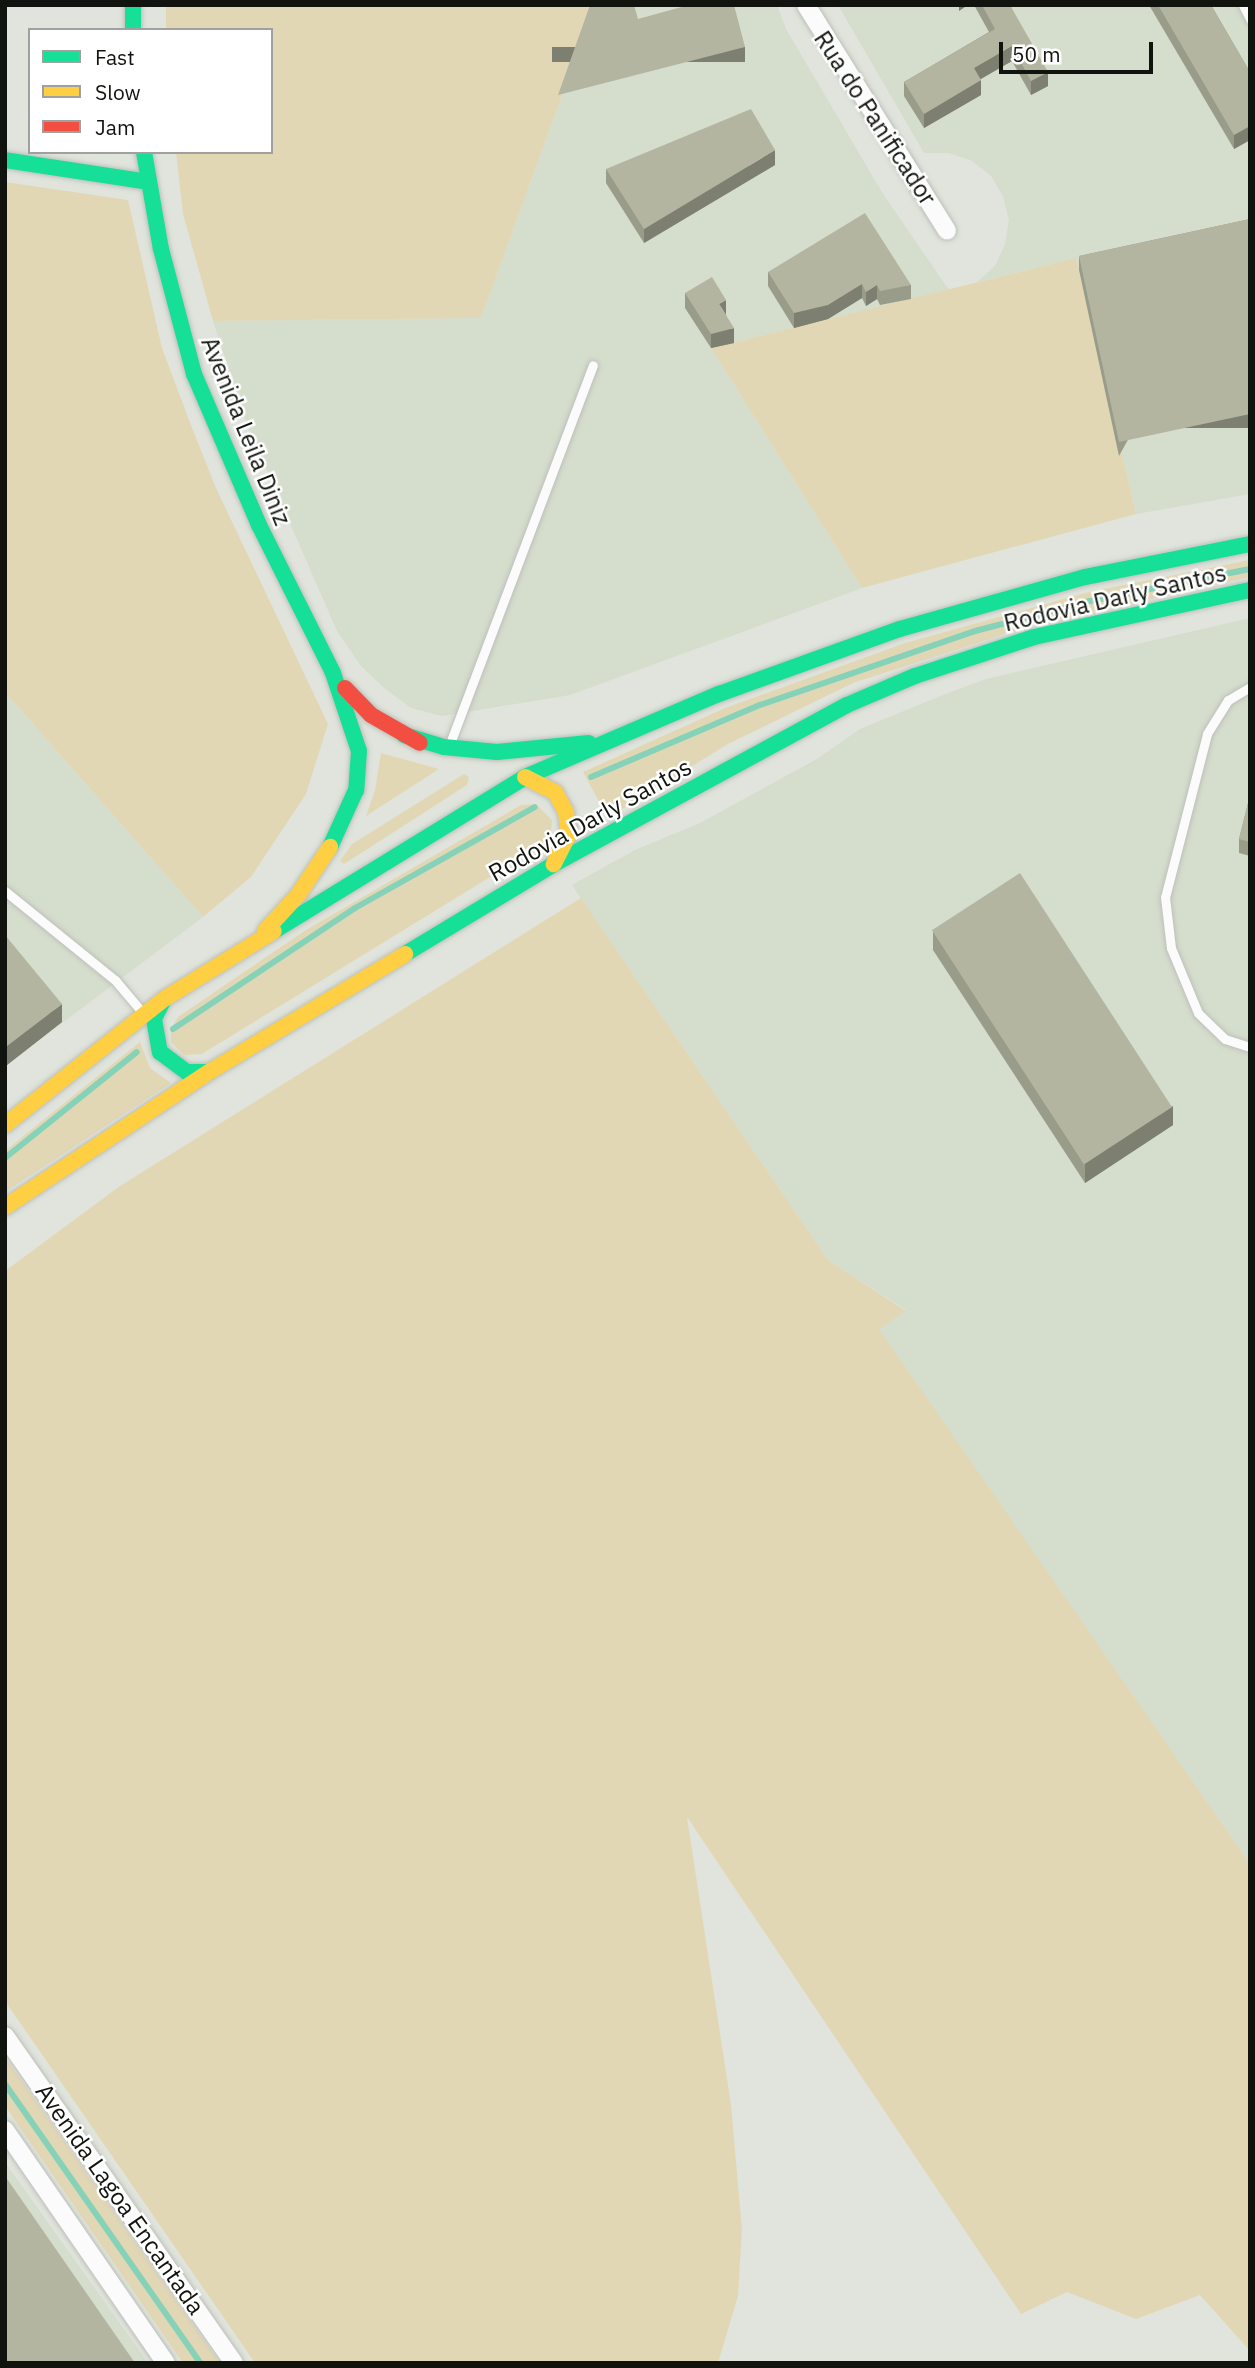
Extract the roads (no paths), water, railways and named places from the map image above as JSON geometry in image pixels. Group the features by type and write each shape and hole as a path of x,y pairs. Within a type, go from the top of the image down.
{"main road":[{"path":"133,5 133,28"},
{"name":"Avenida Leila Diniz","path":"144,154 181,330 204,399 259,525 333,673 356,732 356,790 314,873 260,937"},
{"path":"5,160 148,181"},
{"name":"Rodovia Darly Santos","path":"5,1125 164,999 260,937 525,777 779,671 949,614 1085,578 1250,544"},
{"name":"Rodovia Darly Santos","path":"5,1207 209,1072 554,864 818,719 915,676 1096,621 1250,590"},
{"name":"Avenida Leila Diniz","path":"333,673 371,715 404,735 525,777 555,792 566,811 569,834 554,864"},
{"path":"448,751 551,750 635,730"},
{"path":"164,999 154,1019 160,1052 187,1072 209,1072"}],"street":[{"name":"Rua do Panificador","path":"806,5 947,231"},
{"name":"Avenida Lagoa Encantada","path":"5,2036 234,2363"},
{"path":"5,2130 166,2363"}],"lane":[{"path":"1243,5 1250,19"},
{"path":"448,751 593,365"},
{"path":"1250,687 1227,700 1207,734 1165,897 1171,948 1198,1013 1225,1039 1250,1047"},
{"path":"5,891 115,980 144,1015"}],"waterway":[{"path":"591,777 760,705 975,631 1090,601 1250,569"},
{"path":"173,1029 355,908 535,807"},
{"path":"5,1158 137,1052"},
{"path":"5,2084 200,2363"}]}
